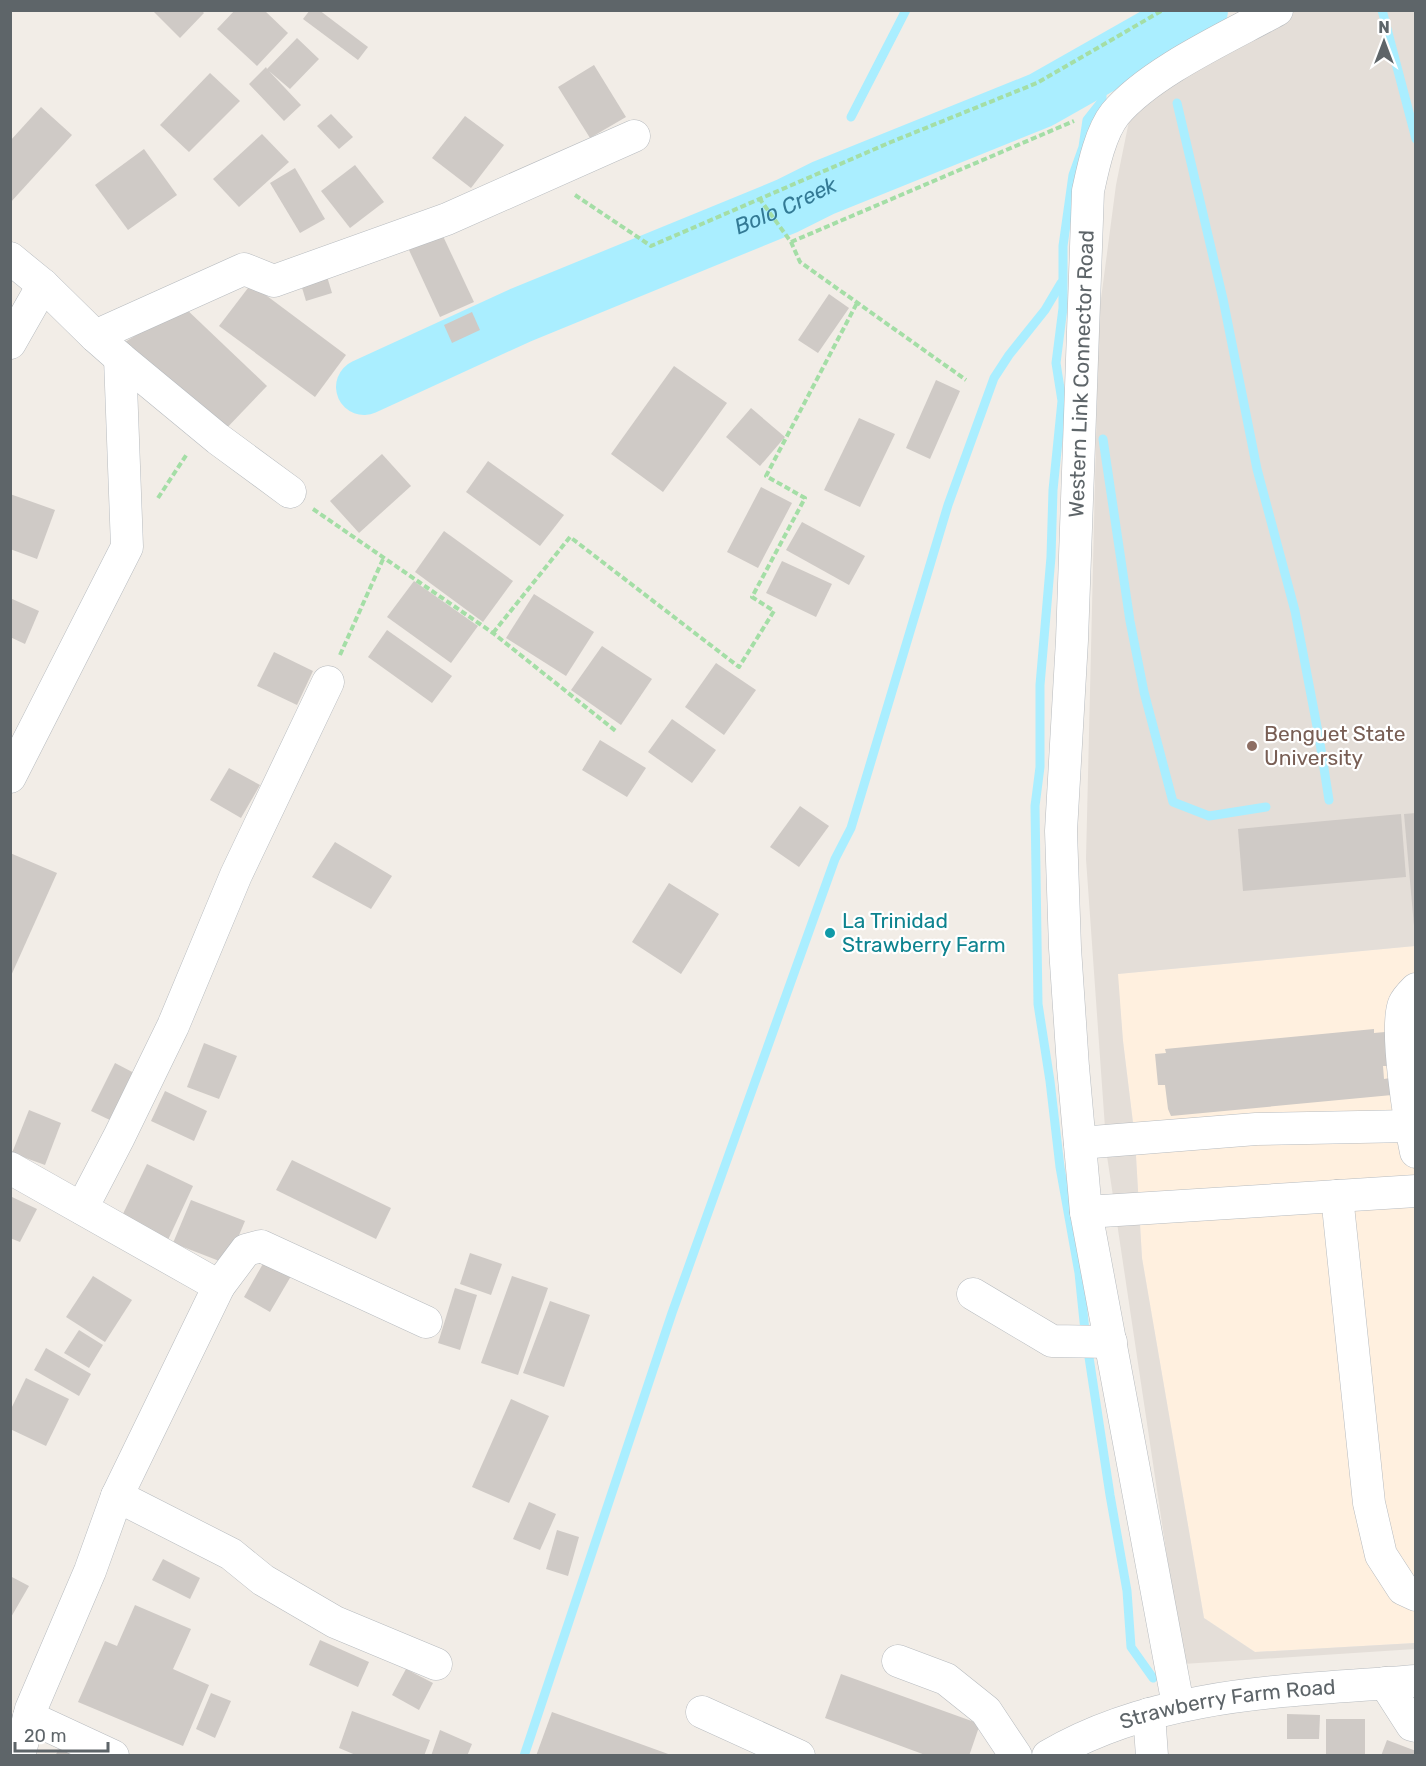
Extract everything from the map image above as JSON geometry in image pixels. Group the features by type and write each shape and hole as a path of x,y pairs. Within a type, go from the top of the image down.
{"street":[{"name":"Western Link Connector Road","path":"1179,1705 1095,1342 1065,948 1061,831 1072,640 1088,191 1097,152 1114,116 1136,94 1182,62 1277,10"},
{"path":"95,336 244,269 274,281 447,219 634,136"},
{"path":"10,258 43,285 120,358 204,427 290,492"},
{"path":"10,343 43,285"},
{"path":"10,777 127,547 120,358"},
{"path":"82,1208 173,1026 236,875 328,681"},
{"path":"1080,1143 1256,1129 1414,1136 1400,1032 1404,1004 1416,989"},
{"path":"10,1168 219,1286"},
{"path":"1086,1212 1416,1191"},
{"path":"1337,1196 1369,1503 1381,1555 1402,1589 1416,1595"},
{"path":"19,1755 24,1708 90,1571 117,1496 219,1286 246,1250 261,1246 426,1322"},
{"path":"973,1294 1052,1341 1095,1342"},
{"path":"117,1496 231,1554 263,1580 335,1622 436,1664"},
{"path":"898,1661 946,1679 986,1711 1016,1755"},
{"path":"1400,1682 1412,1725 1416,1726"},
{"name":"Strawberry Farm Road","path":"1048,1755 1077,1738 1179,1705 1240,1696 1400,1682"},
{"path":"24,1708 113,1755"},
{"path":"702,1712 799,1755"},
{"path":"1149,1714 1152,1755"}],"path":[{"path":"546,175 651,246 759,198 1036,83 1163,10"},
{"path":"791,242 1081,118"},
{"path":"759,198 791,242 800,262 966,380"},
{"path":"493,633 570,537 739,667 774,611 752,597 805,498 766,476 857,303"},
{"path":"153,507 204,427"},
{"path":"290,492 493,633 617,732"},
{"path":"328,681 384,557"}],"shaded area":[{"name":"Benguet State University","path":"1278,11 1415,11 1415,946 1118,974 1123,1041 1135,1139 1142,1258 1204,1618 1255,1652 1415,1643 1415,1649 1183,1664 1107,1156 1086,859 1099,314 1116,185 1129,121 1151,91"},
{"path":"1415,946 1415,1643 1255,1652 1204,1618 1142,1258 1135,1139 1117,974"}],"building":[{"path":"152,10 201,10 204,13 180,38"},
{"path":"235,10 264,10 288,33 257,66 217,29"},
{"path":"310,10 319,10 368,47 358,60 303,19"},
{"path":"297,38 319,59 290,89 269,71 301,105 284,121 249,84"},
{"path":"594,65 626,117 590,138 558,87"},
{"path":"210,73 240,101 189,152 160,125"},
{"path":"41,107 72,135 10,203 10,141"},
{"path":"331,114 353,137 339,149 317,126"},
{"path":"465,116 504,145 471,188 432,158"},
{"path":"262,134 289,162 239,207 213,179"},
{"path":"144,149 177,195 128,230 95,185"},
{"path":"355,165 384,202 350,228 321,191"},
{"path":"295,168 325,219 300,233 270,183"},
{"path":"442,234 474,302 440,317 409,250"},
{"path":"326,273 332,293 306,301 300,281"},
{"path":"251,284 346,355 315,397 219,326"},
{"path":"829,294 849,308 818,353 798,340"},
{"path":"183,306 267,386 222,433 125,342"},
{"path":"472,312 480,330 452,343 444,325"},
{"path":"674,366 727,403 663,492 611,454"},
{"path":"936,380 960,391 930,459 906,448"},
{"path":"751,408 785,437 760,466 726,437"},
{"path":"859,418 895,434 860,507 824,490"},
{"path":"382,454 411,486 359,533 330,501"},
{"path":"488,461 564,515 540,546 466,492"},
{"path":"761,487 792,503 758,568 727,552"},
{"path":"10,494 55,510 37,559 10,549"},
{"path":"802,522 865,556 849,585 786,550"},
{"path":"444,531 513,581 483,622 415,572"},
{"path":"782,561 832,584 816,617 766,593"},
{"path":"414,581 478,626 451,663 387,617"},
{"path":"534,594 594,632 566,676 506,638"},
{"path":"10,598 39,611 25,644 10,637"},
{"path":"387,630 452,676 432,703 368,657"},
{"path":"602,646 652,679 621,725 571,690"},
{"path":"274,652 313,671 297,705 257,686"},
{"path":"716,663 756,690 724,735 685,707"},
{"path":"672,719 716,750 692,783 648,752"},
{"path":"600,740 646,768 627,797 582,770"},
{"path":"229,768 260,785 241,818 210,800"},
{"path":"800,806 829,826 799,867 770,847"},
{"path":"1416,813 1416,926 1414,926 1404,814"},
{"path":"1401,814 1406,877 1243,891 1238,829"},
{"path":"335,842 392,876 371,909 312,877"},
{"path":"10,853 57,873 10,978"},
{"path":"669,883 719,914 681,974 632,942"},
{"path":"1374,1029 1374,1033 1385,1032 1389,1066 1383,1066 1384,1079 1390,1078 1392,1095 1171,1116 1165,1085 1158,1085 1155,1054 1166,1053 1165,1049"},
{"path":"204,1043 237,1056 219,1099 187,1087"},
{"path":"115,1063 138,1075 114,1122 91,1111"},
{"path":"165,1091 207,1111 194,1141 151,1121"},
{"path":"29,1110 61,1123 45,1165 12,1153"},
{"path":"292,1160 391,1208 376,1239 276,1190"},
{"path":"147,1164 193,1186 167,1242 120,1220"},
{"path":"10,1196 37,1209 20,1242 10,1238"},
{"path":"191,1200 245,1221 227,1264 173,1243"},
{"path":"470,1253 502,1264 491,1295 460,1284"},
{"path":"268,1255 294,1271 270,1312 244,1297"},
{"path":"93,1276 132,1300 105,1342 66,1317"},
{"path":"512,1276 548,1288 518,1375 481,1363"},
{"path":"455,1288 477,1295 460,1350 438,1343"},
{"path":"550,1301 590,1315 564,1387 523,1373"},
{"path":"79,1330 103,1345 89,1368 64,1353"},
{"path":"46,1348 91,1374 79,1396 34,1370"},
{"path":"26,1378 69,1399 46,1446 10,1429 10,1411"},
{"path":"511,1399 549,1416 509,1503 472,1487"},
{"path":"529,1502 556,1514 540,1550 513,1539"},
{"path":"557,1530 579,1537 568,1576 546,1569"},
{"path":"163,1559 200,1578 190,1599 152,1580"},
{"path":"10,1576 29,1586 10,1619"},
{"path":"135,1605 191,1629 173,1669 209,1685 183,1746 78,1702 105,1641 117,1646"},
{"path":"320,1640 369,1662 358,1687 309,1665"},
{"path":"406,1669 433,1683 419,1710 392,1695"},
{"path":"841,1674 980,1724 969,1756 928,1756 825,1718"},
{"path":"211,1693 231,1701 215,1738 196,1729"},
{"path":"352,1711 430,1740 424,1756 358,1756 339,1748"},
{"path":"552,1712 671,1755 671,1756 536,1756"},
{"path":"1287,1714 1320,1715 1319,1739 1287,1739"},
{"path":"1326,1719 1365,1719 1365,1756 1326,1756"},
{"path":"440,1730 472,1744 467,1756 431,1756"},
{"path":"1387,1740 1416,1751 1416,1756 1381,1756"},
{"path":"60,1747 73,1756 55,1756"}],"waterway":[{"path":"851,117 906,10"},
{"name":"Bolo Creek","path":"364,387 521,315 787,206 823,188 1041,100 1200,10"},
{"path":"1382,10 1416,139"},
{"path":"1163,31 1167,48"},
{"path":"1102,67 1102,101 1087,120 1083,147 1073,175 1063,246 1063,308 1056,363 1062,401 1053,490 1051,557 1040,685 1040,767 1035,806 1038,1004 1060,1167 1079,1273 1085,1331 1127,1591 1131,1647 1153,1678"},
{"path":"1177,103 1223,299 1257,469 1295,611 1329,800"},
{"path":"823,188 828,177"},
{"path":"524,1756 672,1313 835,859 851,828 948,505 994,378 1045,310 1061,283"},
{"path":"1103,439 1130,621 1144,692 1173,802 1209,816 1266,807"}],"place":[{"name":"Benguet State University","path":"1252,746"},
{"name":"La Trinidad Strawberry Farm","path":"830,933"}]}
